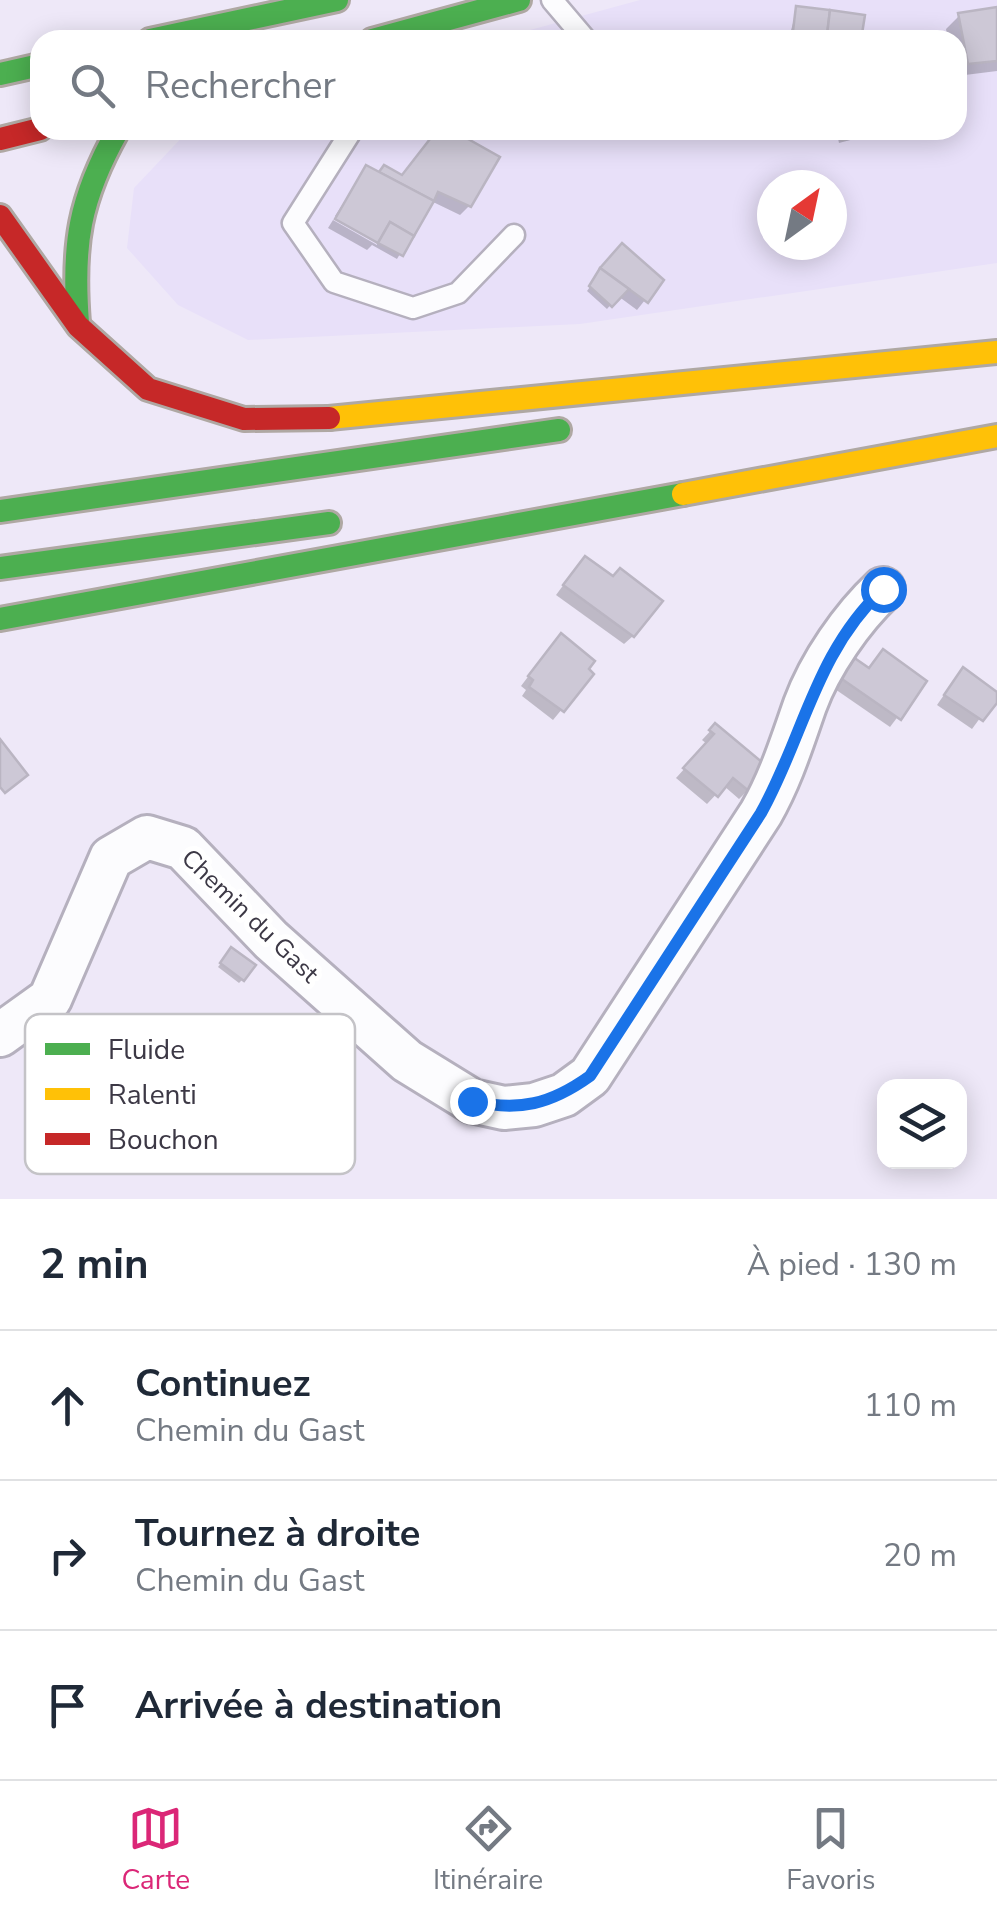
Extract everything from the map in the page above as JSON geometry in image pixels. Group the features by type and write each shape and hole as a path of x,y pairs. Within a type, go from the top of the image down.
{"main road":[{"path":"196,30 336,0"},
{"path":"409,30 519,0"},
{"path":"0,74 30,67"},
{"path":"0,138 30,131"},
{"path":"78,326 72,251 78,208 113,140"},
{"path":"0,216 78,326 148,389 244,419 325,418 997,352"},
{"path":"782,398 997,366"},
{"path":"0,511 586,426"},
{"path":"586,487 997,433"},
{"path":"0,619 997,433"},
{"path":"0,568 352,519"}],"street":[{"name":"Chemin du Gast","path":"355,1015 407,1061 472,1101 504,1108 534,1106 564,1095 590,1076 761,813 779,782 806,702 860,610 883,589"},
{"name":"Chemin du Gast","path":"29,1014 50,999 111,858 146,837 183,848 270,940 354,1014"},
{"name":"Chemin du Gast","path":"0,1035 25,1017"}],"lane":[{"path":"552,0 578,30"},
{"path":"346,140 293,223 334,282 414,308 458,293 514,234"}],"shaded area":[{"path":"640,0 997,0 997,263 580,324 248,340 178,305 127,248 134,188 180,140 967,140 967,30 530,30"}],"building":[{"path":"796,6 830,10 828,30 793,30"},
{"path":"997,7 997,61 968,64 967,30 961,30 958,13"},
{"path":"830,10 865,15 863,30 828,30"},
{"path":"429,140 470,140 500,157 471,207 438,192 434,201 379,172 384,165 402,175"},
{"path":"366,165 434,201 414,236 390,222 378,243 335,219"},
{"path":"390,222 414,236 403,256 378,243"},
{"path":"622,243 664,280 648,303 600,268"},
{"path":"600,268 629,289 612,307 589,286"},
{"path":"585,556 613,576 620,568 663,601 634,637 563,585"},
{"path":"561,633 595,661 589,669 594,674 564,712 529,687 533,680 528,676"},
{"path":"883,649 927,681 901,720 839,677 853,657 869,668"},
{"path":"963,667 997,692 997,703 983,721 944,695"},
{"path":"715,723 769,768 750,792 733,778 718,797 683,768 714,734 709,730"},
{"path":"0,739 28,775 5,793 0,787"},
{"path":"231,947 256,965 244,981 220,963"}],"traffic: fast":[{"path":"197,30 337,0"},
{"path":"409,30 519,0"},
{"path":"0,74 30,67"},
{"path":"78,323 76,270 81,223 94,178 113,140"},
{"path":"0,511 559,430"},
{"path":"0,619 683,494"},
{"path":"0,568 329,523"}],"traffic: slow":[{"path":"329,418 997,352"},
{"path":"683,494 997,436"}],"traffic: jam":[{"path":"0,139 30,132"},
{"path":"0,216 78,326 148,389 244,419 329,418"}],"route":[{"path":"472,1101 504,1108 534,1106 564,1095 590,1076 761,813 779,782 806,702 860,610 883,589"}]}
